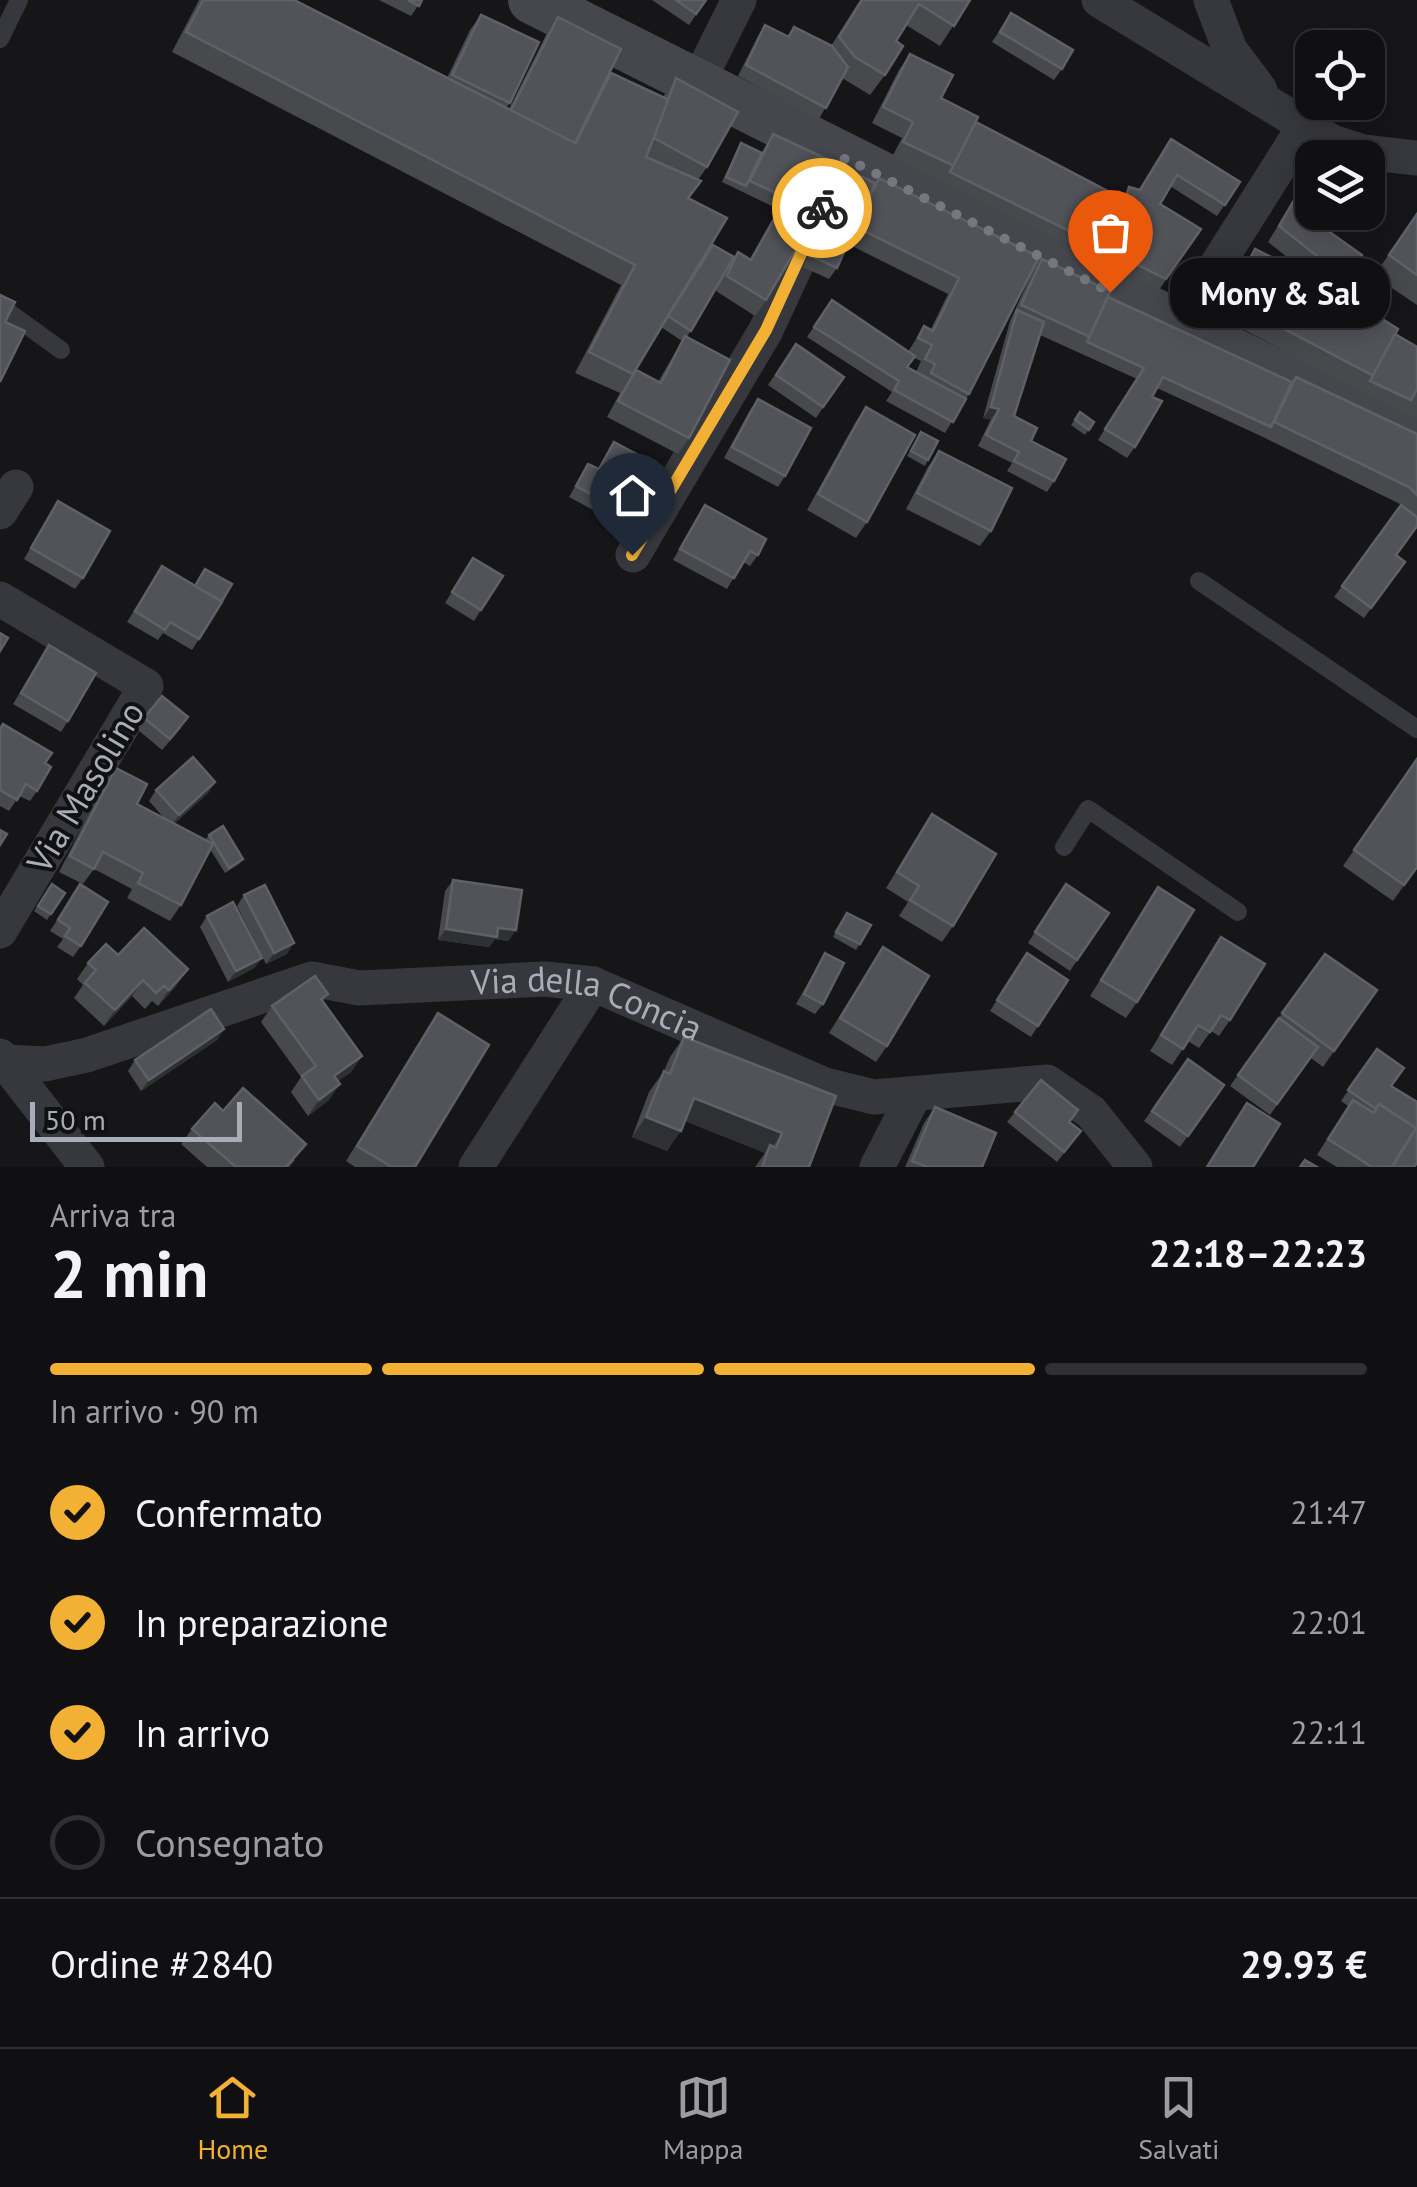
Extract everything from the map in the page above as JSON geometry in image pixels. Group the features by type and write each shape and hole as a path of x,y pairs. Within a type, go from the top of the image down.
{"street":[{"path":"532,0 1417,444"},
{"path":"696,84 738,0"},
{"path":"1210,0 1245,73 1304,127"},
{"path":"1119,5 1304,127 1362,152 1417,158"},
{"path":"1179,325 1304,127"},
{"path":"632,555 766,330 845,158"},
{"name":"Via Masolino","path":"0,599 146,686 0,931"},
{"name":"Via della Concia","path":"4,1059 45,1064 86,1055 312,979 359,988 545,979 593,984 825,1085 874,1097 1047,1082 1091,1112 1136,1167"},
{"path":"476,1167 593,984"},
{"path":"4,1059 87,1167"},
{"path":"876,1167 913,1096"}],"lane":[{"path":"0,40 19,0"},
{"path":"0,306 61,350"},
{"path":"1199,581 1417,729"},
{"path":"1064,847 1088,810 1238,912"}],"building":[{"path":"203,0 294,0 576,143 611,73 669,100 646,157 701,181 688,198 727,218 633,374 589,352 635,265 186,32"},
{"path":"676,0 706,0 696,14"},
{"path":"862,0 970,0 954,26 919,4 896,41 903,46 885,75 855,57 839,37"},
{"path":"1011,13 1073,50 1062,69 1000,32"},
{"path":"481,15 539,42 510,103 452,75"},
{"path":"558,17 621,49 575,143 511,110"},
{"path":"765,25 789,37 794,27 832,46 848,67 826,108 746,65"},
{"path":"910,54 953,75 941,98 978,117 954,166 903,142 913,122 883,107"},
{"path":"676,78 738,112 707,167 654,138"},
{"path":"976,122 1125,200 1129,187 1140,190 1171,139 1240,182 1225,205 1177,175 1160,204 1201,229 1166,279 950,172"},
{"path":"773,134 840,165 819,207 789,193 786,198 750,181"},
{"path":"741,143 762,153 746,186 726,177"},
{"path":"850,171 875,183 837,268 811,256"},
{"path":"879,178 1039,257 969,394 931,373 935,364 925,359 932,345 918,338 924,326 933,331 959,278 856,227"},
{"path":"789,193 820,208 766,300 727,276 738,252 751,260"},
{"path":"1295,198 1295,230 1327,230 1362,255 1341,293 1398,329 1374,376 1229,300 1255,249 1307,275 1317,256 1279,226"},
{"path":"1417,214 1417,275 1389,255"},
{"path":"713,245 734,257 691,331 668,316"},
{"path":"1042,259 1110,291 1090,337 1021,305"},
{"path":"0,295 15,302 5,322 25,331 0,382"},
{"path":"1108,297 1292,382 1271,427 1163,377 1152,397 1162,401 1135,447 1105,429 1144,368 1087,342"},
{"path":"832,300 915,356 907,367 966,399 953,422 894,390 899,381 814,327"},
{"path":"1017,310 1044,322 1014,416 1037,428 1031,441 1066,459 1054,481 1014,461 1019,452 986,435 999,409 991,407"},
{"path":"1395,334 1417,347 1417,389 1411,400 1370,381"},
{"path":"685,336 730,360 689,438 618,401 636,370 661,383"},
{"path":"796,344 844,377 823,407 776,375"},
{"path":"1296,377 1417,434 1417,495 1409,487 1274,422"},
{"path":"758,399 811,428 785,476 732,447"},
{"path":"866,407 915,435 867,522 818,494"},
{"path":"1080,412 1094,422 1089,430 1075,420"},
{"path":"921,432 938,441 928,460 911,451"},
{"path":"614,442 657,465 631,516 576,486 588,464 599,469"},
{"path":"939,451 1012,488 991,531 917,493"},
{"path":"58,501 110,531 83,578 31,548"},
{"path":"705,505 766,539 758,555 750,551 734,578 680,549"},
{"path":"1401,505 1417,517 1417,526 1396,555 1405,562 1371,608 1342,586"},
{"path":"473,558 503,576 481,610 452,592"},
{"path":"162,566 222,602 199,639 170,622 165,630 135,611"},
{"path":"205,569 232,584 222,601 195,586"},
{"path":"0,633 8,638 0,651"},
{"path":"49,645 96,673 68,721 21,693"},
{"path":"162,696 188,717 170,739 144,718"},
{"path":"3,724 52,753 45,763 51,767 37,791 26,784 17,800 0,790"},
{"path":"193,757 215,782 179,815 156,790"},
{"path":"1417,759 1417,867 1404,885 1354,850"},
{"path":"116,768 147,784 137,804 213,844 181,905 138,883 143,873 103,852 94,869 70,856"},
{"path":"932,814 996,854 953,926 910,900 919,886 897,872"},
{"path":"223,826 243,859 229,868 209,835"},
{"path":"453,880 522,890 516,930 498,928 497,937 446,929"},
{"path":"52,884 65,893 51,914 38,906"},
{"path":"80,884 108,902 81,946 65,936 70,928 58,920"},
{"path":"1066,884 1109,913 1077,960 1035,932"},
{"path":"265,885 294,943 274,953 244,895"},
{"path":"1158,887 1194,910 1137,1002 1101,980"},
{"path":"233,902 262,958 236,971 207,916"},
{"path":"847,913 871,925 860,944 836,932"},
{"path":"144,928 188,969 169,990 164,986 156,993 143,980 115,1010 85,983 96,970 88,963 106,944 118,955"},
{"path":"1221,937 1265,964 1230,1020 1221,1015 1210,1032 1198,1025 1183,1049 1161,1035"},
{"path":"883,947 929,976 887,1046 840,1018"},
{"path":"825,953 844,963 823,1004 804,994"},
{"path":"1027,953 1068,980 1038,1026 997,1000"},
{"path":"1325,954 1377,990 1334,1051 1282,1013"},
{"path":"315,976 328,994 321,999 362,1056 334,1076 340,1084 319,1100 302,1076 316,1066 272,1006"},
{"path":"211,1009 224,1029 149,1080 135,1060"},
{"path":"438,1013 489,1045 415,1167 392,1167 357,1146"},
{"path":"1279,1018 1318,1047 1277,1104 1238,1075"},
{"path":"684,1037 836,1096 809,1167 762,1167 770,1145 776,1148 782,1133 694,1098 681,1131 646,1117 664,1071 670,1074"},
{"path":"1377,1049 1404,1068 1391,1086 1417,1102 1417,1163 1414,1167 1392,1167 1416,1128 1348,1090"},
{"path":"1188,1059 1224,1085 1188,1136 1152,1111"},
{"path":"1041,1080 1078,1110 1069,1122 1081,1131 1064,1152 1015,1112"},
{"path":"243,1088 306,1144 286,1167 236,1167 192,1129 215,1103 223,1111"},
{"path":"1353,1100 1374,1113 1379,1104 1416,1128 1392,1167 1372,1167 1328,1139"},
{"path":"1247,1103 1280,1124 1253,1167 1207,1167"},
{"path":"935,1107 996,1133 982,1167 927,1167 912,1161"}],"way so far":[{"path":"822,208 845,158 1110,292"}],"place":[{"name":"Mony & Sal","path":"1110,292"}],"route":[{"path":"632,555 766,330 822,208"}]}
